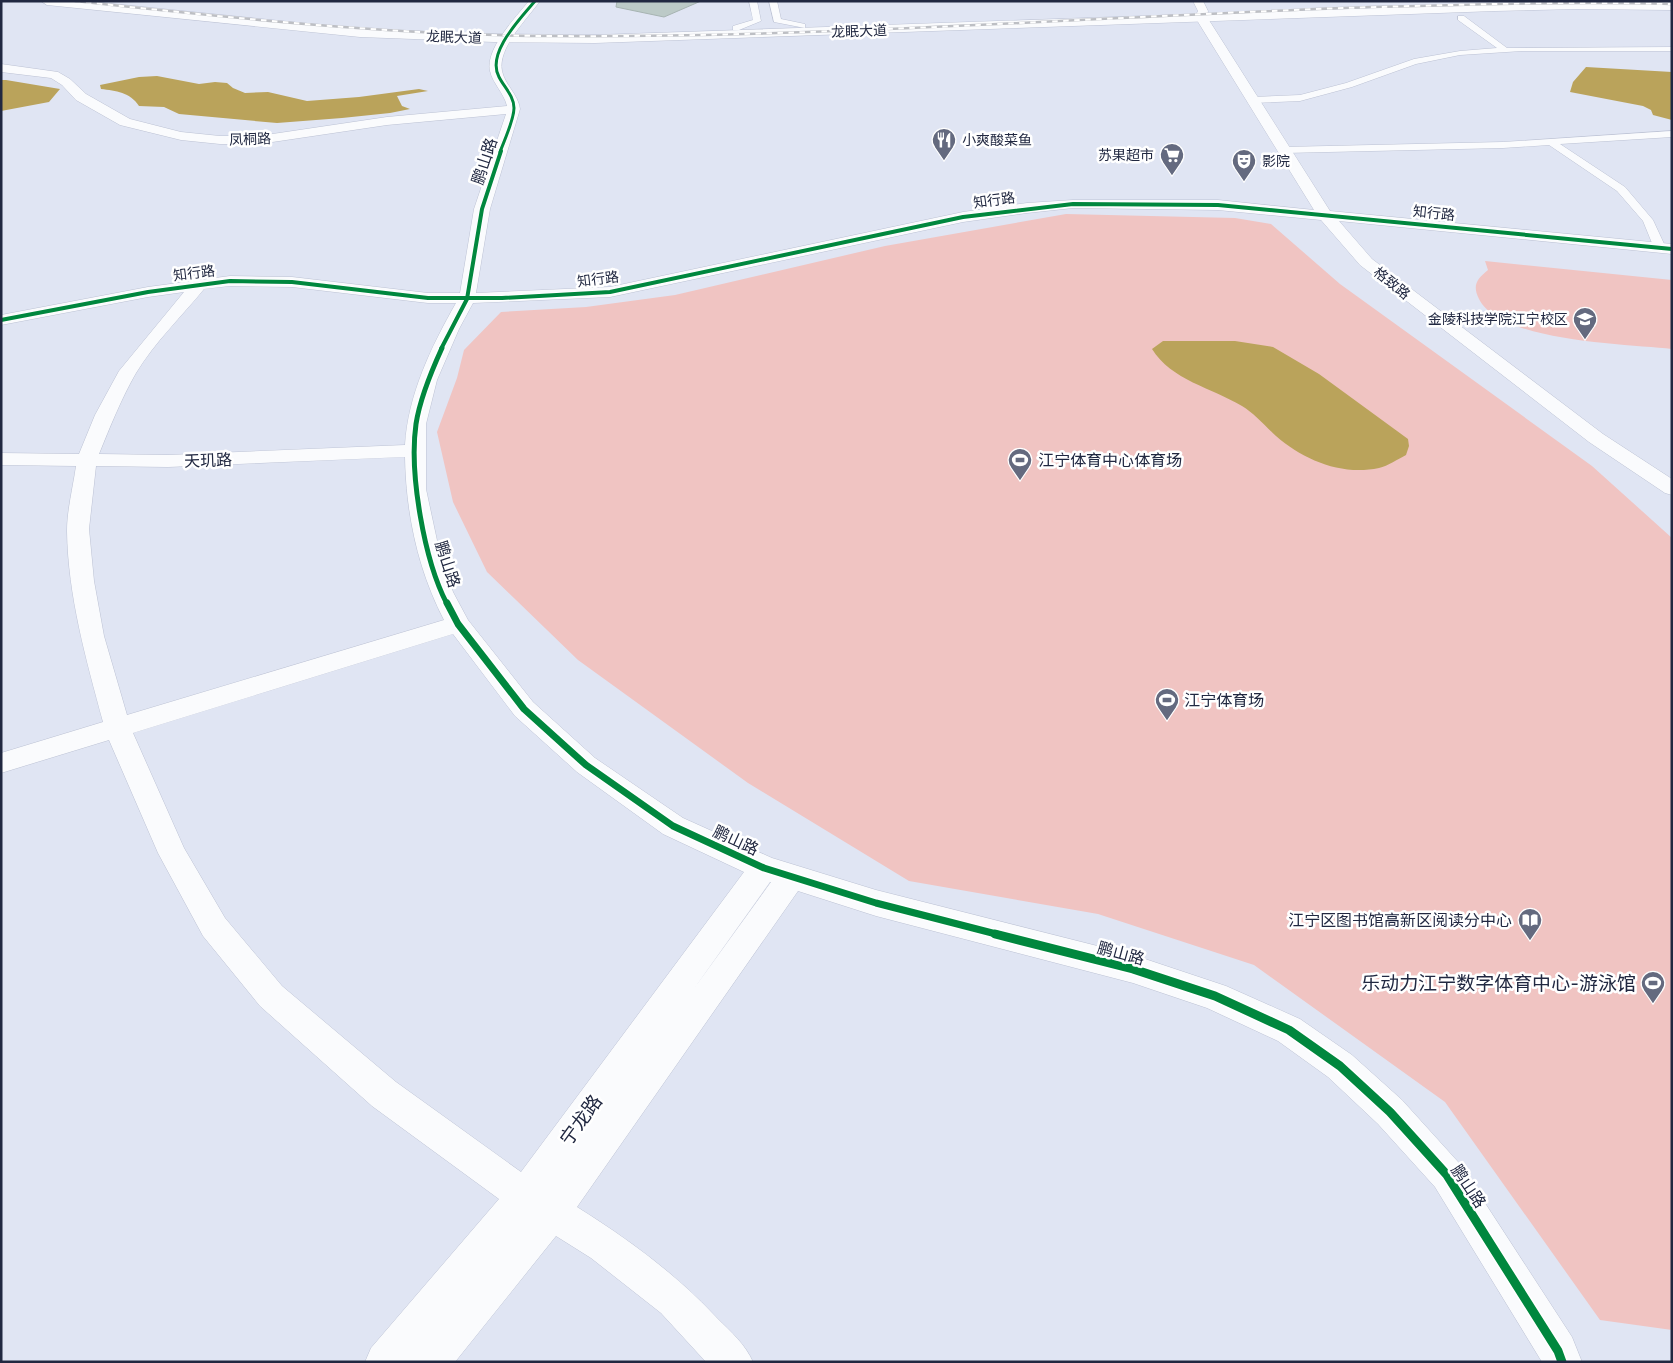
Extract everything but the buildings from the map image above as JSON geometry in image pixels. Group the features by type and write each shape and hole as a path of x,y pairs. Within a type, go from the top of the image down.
{"main road":[{"name":"龙眠大道","path":"47,1 297,28 424,36 802,26 1445,1"},
{"name":"龙眠大道","path":"116,1 360,25 510,35 658,38 1200,10 1559,5 1672,6"}],"street":[{"path":"514,109 513,98 496,70 498,56 510,35 535,1"},
{"path":"736,28 757,21 753,1"},
{"path":"773,1 777,20 802,26"},
{"name":"格致路","path":"1200,10 1253,100 1327,217 1366,262 1596,438 1672,489"},
{"path":"1461,18 1505,50"},
{"path":"1253,100 1300,98 1436,57 1460,53 1505,50 1672,49"},
{"name":"凤桐路","path":"1,68 54,74 66,82 81,98 125,122 181,136 220,140 259,140 415,118 514,109"},
{"name":"鹏山路","path":"514,109 482,209 467,299 450,329 428,380 416,424 415,451 416,489 427,545 441,592 458,624 524,709 586,765 674,826 778,873 876,903 1133,969 1215,996 1289,1030 1340,1066 1362,1085 1390,1112 1447,1175 1558,1352 1562,1362"},
{"path":"1284,150 1375,149 1552,142 1672,134"},
{"path":"1552,142 1620,190 1648,220 1668,250"},
{"name":"知行路","path":"1,320 200,284 260,280 428,298 467,299 610,292 963,217 1027,208 1112,203 1193,205 1219,210 1327,217 1668,250"},
{"path":"200,284 128,371 105,415 87,460 78,528 83,581 92,636 116,727 172,853 214,927 271,996 384,1094 539,1204 604,1245 674,1300 733,1362"},
{"name":"天玑路","path":"1,458 168,461 415,451"},
{"path":"1,763 458,624"},
{"name":"宁龙路","path":"429,1362 468,1318 539,1204 778,873"},
{"name":"宁龙路","path":"384,1362 539,1204"}],"shaded area":[{"path":"1586,67 1672,72 1672,120 1653,115 1651,110 1643,106 1570,92 1573,82"},
{"path":"157,76 199,84 227,83 245,93 268,92 307,101 359,97 419,89 428,91 397,96 402,106 410,109 390,113 277,123 179,114 164,107 139,106 127,95 101,89 100,85 139,77"},
{"path":"1,80 60,89 49,102 1,111"},
{"name":"江宁体育场","path":"1066,214 1235,218 1271,224 1340,284 1592,466 1672,538 1672,1330 1600,1320 1445,1102 1254,965 1098,914 909,881 748,783 578,660 487,572 453,502 437,432 457,378 464,350 501,312 586,307 675,295 885,246"},
{"path":"1485,261 1672,280 1672,349 1567,338 1512,324 1492,313 1479,299 1476,286 1478,279 1488,270"},
{"path":"1163,341 1235,341 1273,347 1319,374 1408,439 1409,446 1406,455 1382,467 1365,470 1337,468 1311,459 1287,445 1242,406 1181,376 1170,368 1160,360 1152,349"}],"railway":[{"path":"75,1 370,29 548,36 647,36 846,31 1343,8 1548,3 1672,4"}],"cycle path":[{"path":"535,1 509,34 495,63 496,71 509,93 514,109 482,209 467,299 450,329 428,380 416,424 416,489 427,545 441,592 458,624 524,709 586,765 673,826 764,868 876,903 1133,969 1215,996 1289,1030 1340,1066 1390,1112 1447,1175 1558,1351 1562,1362"},
{"path":"1,320 148,292 230,281 292,282 428,298 502,298 610,292 963,217 1073,204 1218,205 1672,249"}],"place":[{"name":"小爽酸菜鱼","path":"944,161"},
{"name":"苏果超市","path":"1172,176"},
{"name":"影院","path":"1244,182"},
{"name":"金陵科技学院江宁校区","path":"1585,340"},
{"name":"江宁体育中心体育场","path":"1020,481"},
{"name":"江宁体育场","path":"1167,721"},
{"name":"江宁区图书馆高新区阅读分中心","path":"1530,941"},
{"name":"乐动力江宁数字体育中心-游泳馆","path":"1653,1004"}]}
